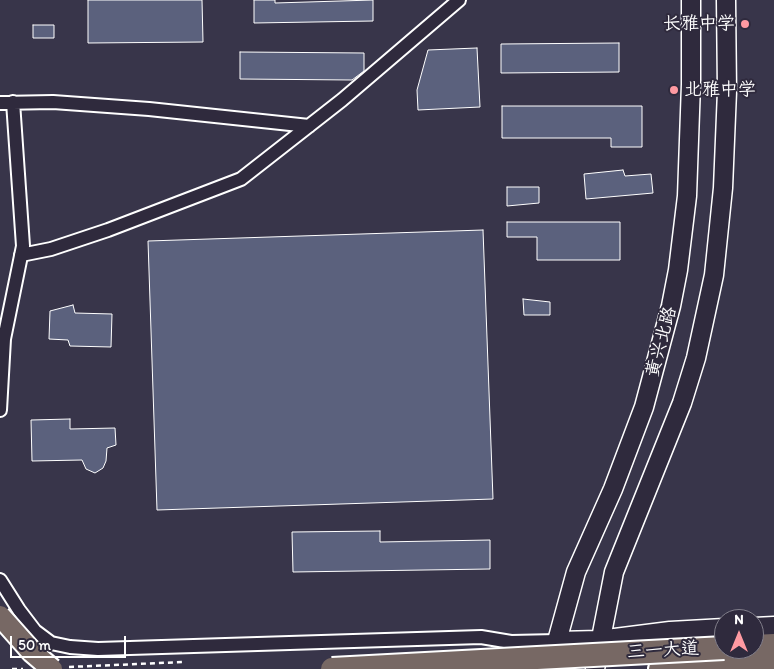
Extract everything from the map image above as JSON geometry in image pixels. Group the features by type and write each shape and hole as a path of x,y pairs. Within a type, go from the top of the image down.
{"highway":[{"name":"三一大道","path":"332,669 714,649"},
{"name":"三一大道","path":"660,669 774,662"}],"main road":[{"name":"黄兴北路","path":"553,669 557,641 576,572 613,488 644,407 672,306 687,196 691,84 691,0"},
{"name":"黄兴北路","path":"594,669 614,572 682,403 696,358 706,313 715,266 723,188 726,0"},
{"path":"0,616 32,652 52,669"},
{"path":"557,641 599,640 670,631 714,629"}],"street":[{"path":"21,255 51,250 241,178 342,100 460,0"},
{"path":"0,102 53,102 149,109 309,126"},
{"path":"0,410 4,339 23,246 13,102"},
{"path":"0,580 35,631 51,642 70,647 98,649 481,637 511,642 557,641"}],"building":[{"path":"88,0 202,0 203,42 88,43"},
{"path":"254,0 275,0 275,3 373,0 373,21 254,23"},
{"path":"33,25 54,25 54,38 33,38"},
{"path":"619,43 619,72 501,73 501,44"},
{"path":"477,48 480,107 418,110 417,90 428,50"},
{"path":"240,52 364,53 364,71 352,80 240,79"},
{"path":"502,106 642,106 642,147 611,147 611,138 502,138"},
{"path":"623,170 625,176 651,174 653,193 586,199 584,174"},
{"path":"507,187 539,187 539,203 507,206"},
{"path":"507,222 620,222 620,260 537,260 537,237 507,237"},
{"path":"483,230 493,499 157,510 148,241"},
{"path":"523,299 550,302 550,315 524,315"},
{"path":"73,305 75,313 112,314 111,347 70,346 68,340 49,339 50,311"},
{"path":"70,419 70,429 115,428 116,445 107,448 106,461 103,468 95,473 86,469 82,460 32,461 31,420"},
{"path":"380,531 380,542 490,540 490,569 293,572 292,532"}],"place":[{"name":"长雅中学","path":"745,24"},
{"name":"北雅中学","path":"674,90"}]}
